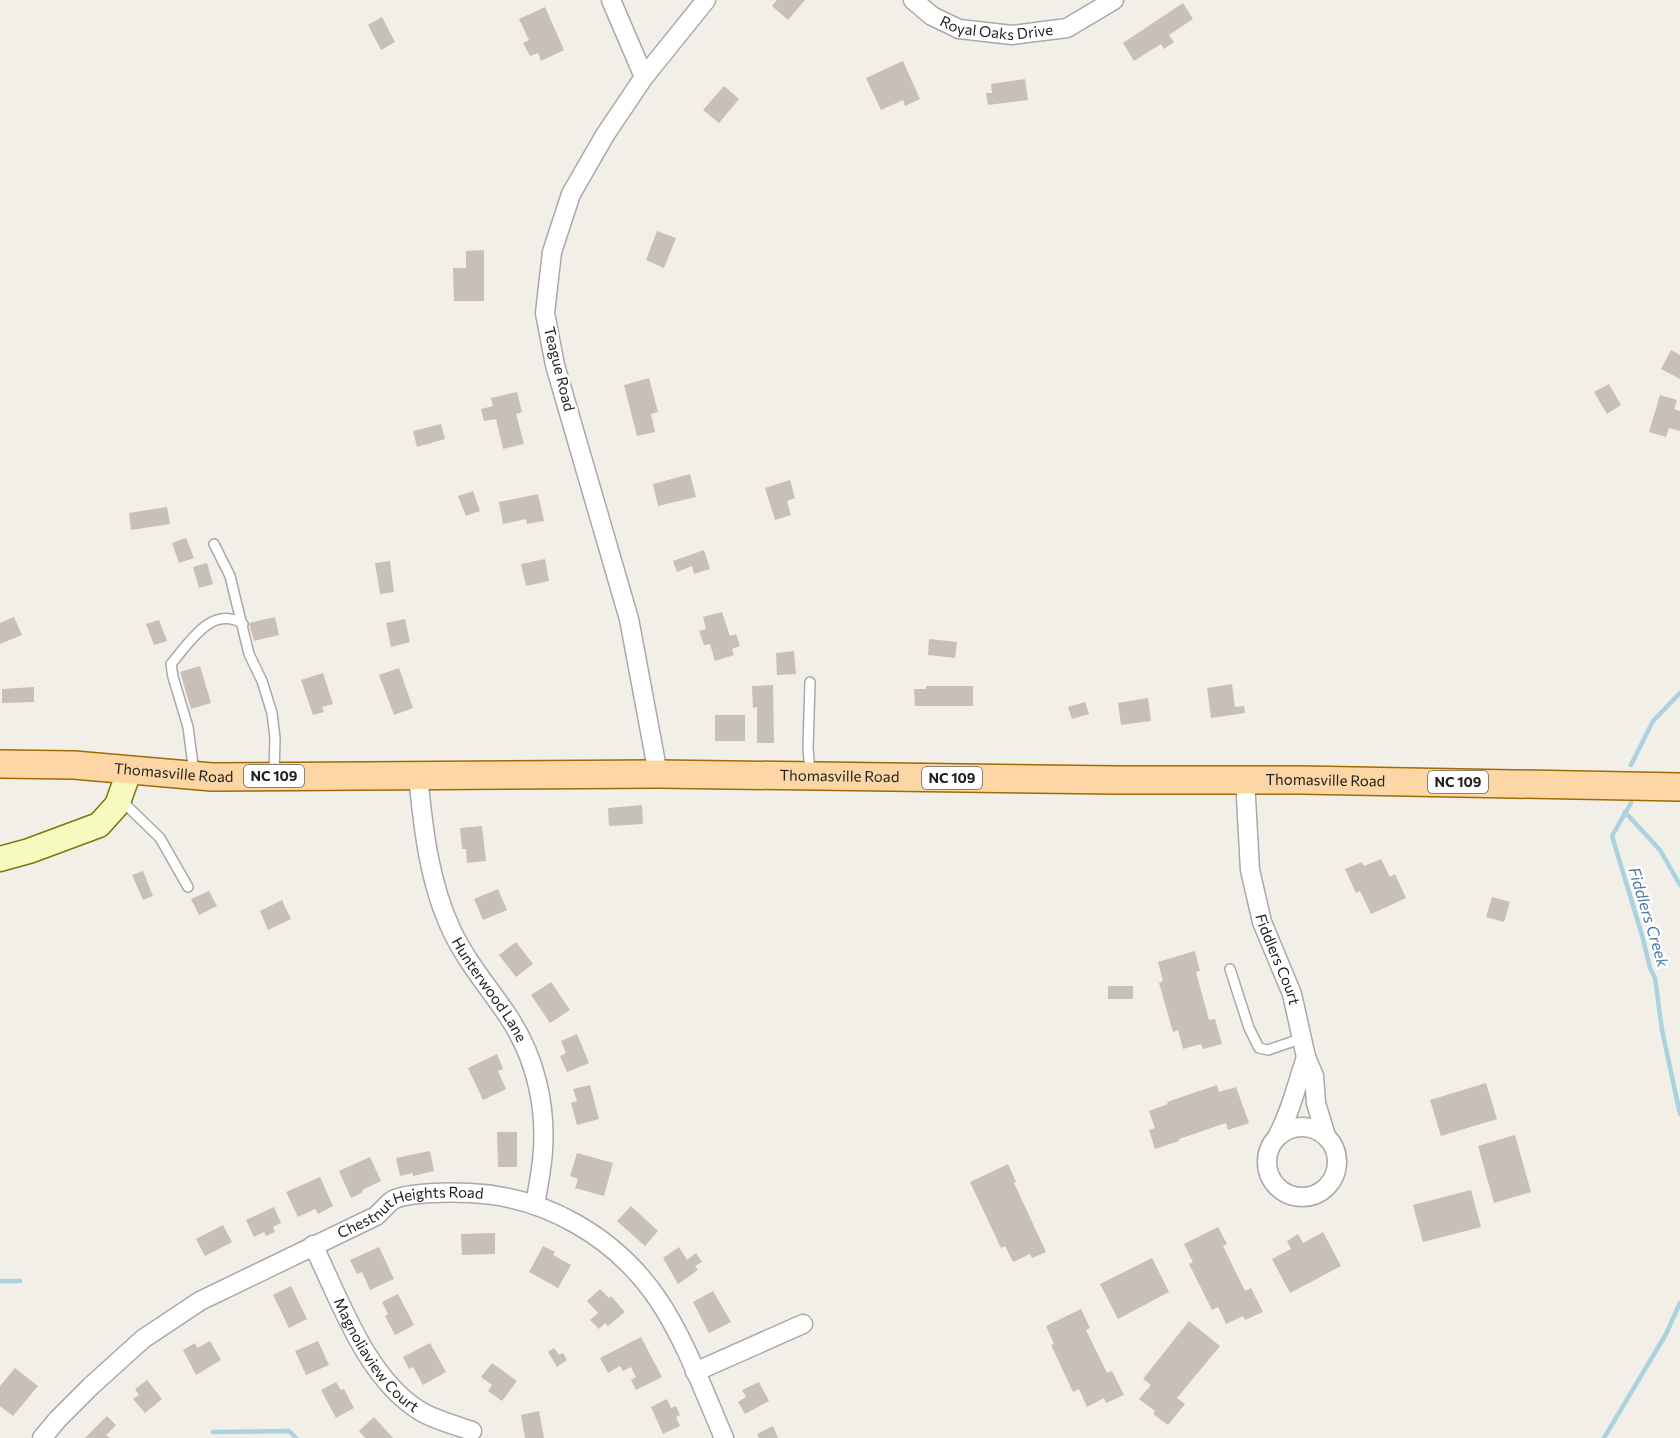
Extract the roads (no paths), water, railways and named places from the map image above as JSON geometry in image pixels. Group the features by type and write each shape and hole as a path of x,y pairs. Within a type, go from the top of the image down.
{"main road":[{"name":"Thomasville Road","path":"0,764 74,765 212,777 658,774 1680,787"},
{"path":"0,859 29,851 99,825 117,805 130,769"}],"street":[{"path":"611,0 644,77"},
{"name":"Teague Road","path":"658,774 629,619 555,364 545,313 552,252 571,194 605,135 644,77 705,0"},
{"name":"Royal Oaks Drive","path":"914,0 932,16 959,29 1012,35 1067,28 1114,0"},
{"name":"Hunterwood Lane","path":"418,775 424,837 444,913 459,947 519,1035 536,1078 544,1122 543,1152 535,1205"},
{"name":"Fiddlers Court","path":"1245,780 1250,870 1262,921 1292,994 1306,1057 1314,1076 1316,1103 1326,1137 1332,1143 1337,1157 1336,1173 1328,1186 1315,1195 1299,1197 1284,1192 1273,1182 1267,1167 1269,1151 1286,1120 1306,1057"},
{"path":"1277,1138 1290,1129 1306,1127 1326,1137"},
{"name":"Chestnut Heights Road","path":"42,1438 91,1386 143,1339 200,1301 376,1216 394,1200 416,1195 453,1192 504,1196 535,1205 579,1225 608,1244 627,1262 658,1299 672,1323 724,1438"},
{"name":"Magnoliaview Court","path":"313,1245 361,1345 387,1382 421,1412 472,1431"},
{"path":"695,1372 803,1324"}],"lane":[{"path":"214,544 230,576 249,654 262,681 272,713 274,776"},
{"path":"194,774 188,727 171,664 198,631 216,619 233,617 243,624"},
{"path":"810,682 808,748 810,776"},
{"path":"120,799 160,838 188,887"},
{"path":"1230,969 1249,1028 1259,1048 1268,1050 1303,1038"}],"waterway":[{"name":"Fiddlers Creek","path":"1631,765 1653,721 1680,693"},
{"name":"Fiddlers Creek","path":"1631,803 1612,836 1650,968 1655,978 1662,1030 1680,1114"},
{"path":"1625,812 1660,850 1680,885"},
{"path":"0,1281 20,1281"},
{"name":"Fiddlers Creek","path":"1604,1438 1666,1334 1680,1303"},
{"path":"213,1432 289,1431 296,1438"}]}
